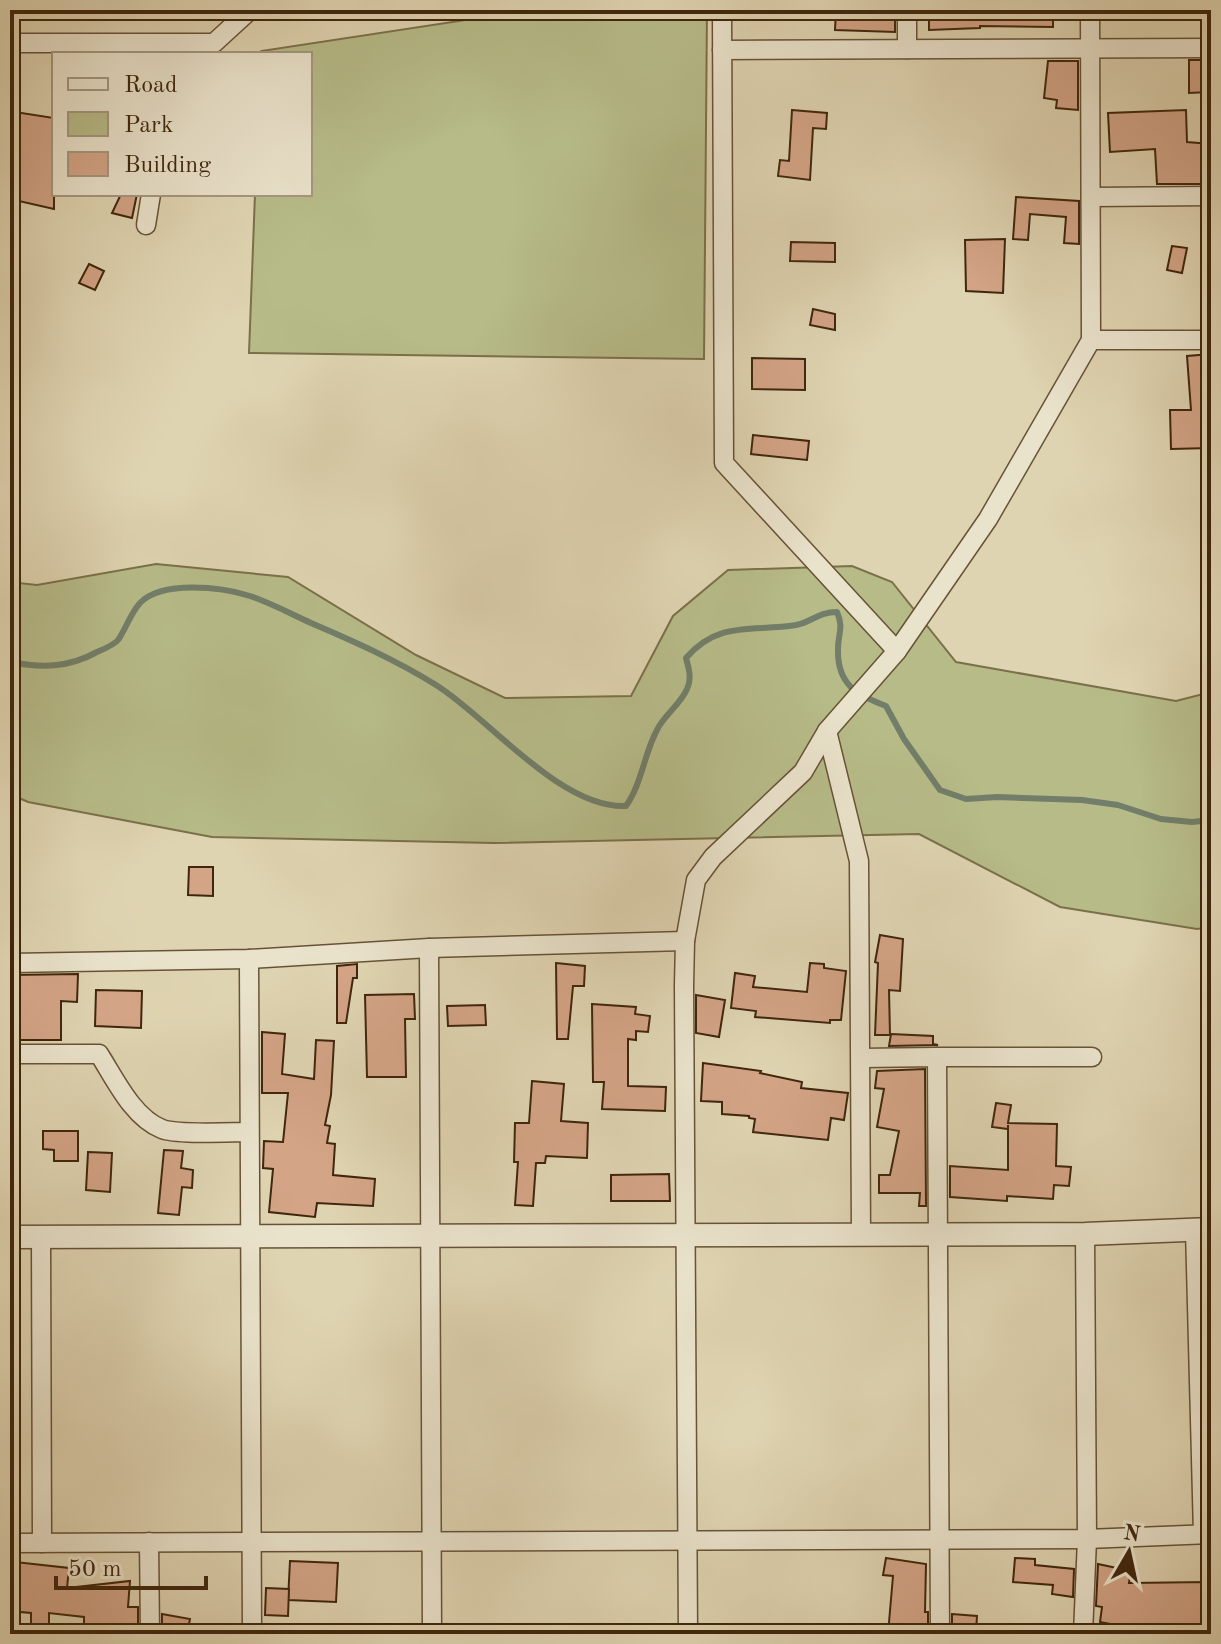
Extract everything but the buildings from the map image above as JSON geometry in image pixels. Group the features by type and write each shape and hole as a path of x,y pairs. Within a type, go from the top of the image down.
{"street":[{"path":"10,43 170,48 214,43 250,10"},
{"path":"722,10 724,463 897,651"},
{"path":"907,10 907,49"},
{"path":"688,1634 685,941 696,880 713,857 803,772 827,731 897,651 988,519 1091,340 1090,10"},
{"path":"722,50 1211,48"},
{"path":"146,225 151,196"},
{"path":"1091,197 1211,196"},
{"path":"1091,340 1211,340"},
{"path":"827,731 859,861 861,1234"},
{"path":"10,963 249,959 429,948 685,941"},
{"path":"429,948 432,1634"},
{"path":"249,959 252,1634"},
{"path":"10,1054 99,1054 136,1109 164,1130 249,1132"},
{"path":"937,1057 940,1634"},
{"path":"861,1058 1092,1057"},
{"path":"10,1237 1085,1234 1203,1229 1207,1534 1087,1539 10,1543"},
{"path":"1083,1634 1087,1539 1085,1234"},
{"path":"41,1237 42,1543"},
{"path":"149,1542 150,1634"}],"green space":[{"path":"532,10 707,10 704,359 249,353 255,196 312,196 312,52 261,51"},
{"path":"156,564 288,577 416,655 505,698 631,696 673,616 728,570 852,566 892,582 956,662 1176,701 1211,692 1211,927 1197,929 1060,907 919,834 494,843 212,837 28,802 10,794 10,582 37,585"}],"waterway":[{"path":"10,662 55,665 76,661 109,647 121,636 140,603 163,591 209,588 238,593 273,605 406,667 436,685 526,759 576,793 601,803 626,806 636,788 657,730 689,685 686,658 698,646 724,633 796,625 837,612 839,661 845,680 858,693 886,706 904,739 940,790 966,799 1082,800 1118,805 1161,819 1211,820"}]}
